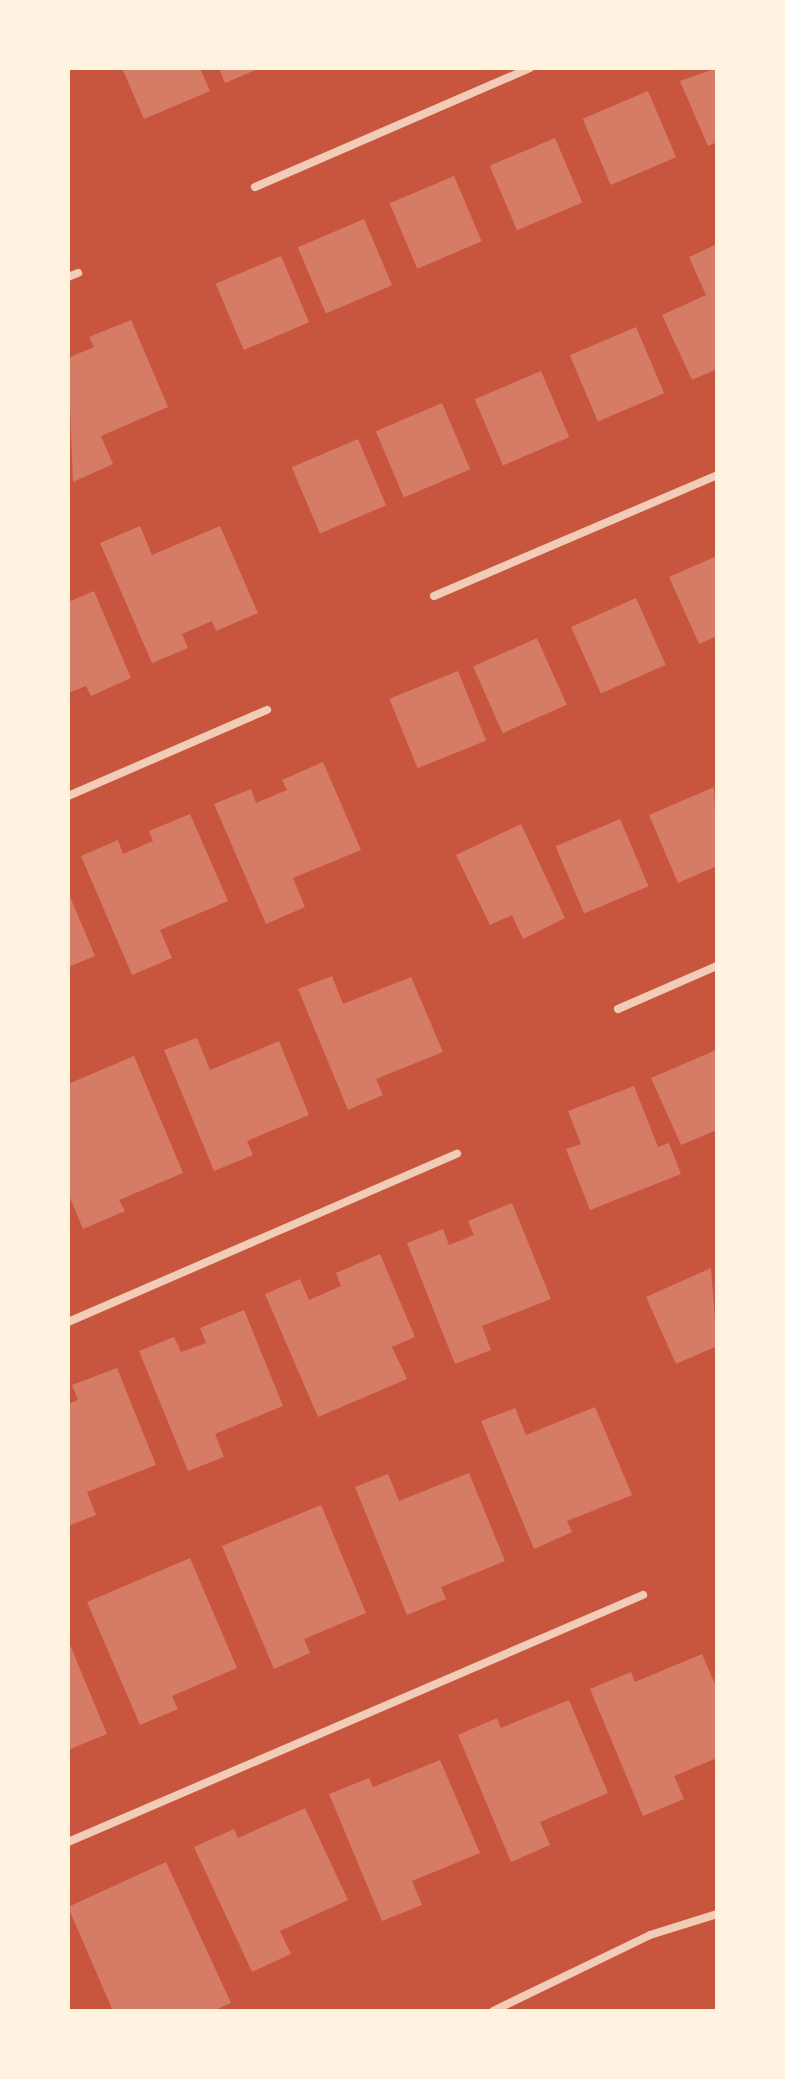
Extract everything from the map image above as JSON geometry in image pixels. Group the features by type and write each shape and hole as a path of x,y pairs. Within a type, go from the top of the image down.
{"street":[{"path":"255,187 530,68"},
{"path":"68,277 78,273"},
{"path":"434,596 717,475"},
{"path":"68,796 267,710"},
{"path":"618,1009 717,966"},
{"path":"68,1322 457,1154"},
{"path":"68,1842 643,1595"},
{"path":"493,2011 650,1935 717,1914"}],"building":[{"path":"122,68 200,68 210,91 144,119"},
{"path":"219,68 260,68 225,83"},
{"path":"717,68 717,142 708,146 680,81"},
{"path":"648,91 676,157 611,185 583,119"},
{"path":"555,138 582,202 517,230 490,166"},
{"path":"454,176 482,241 417,269 390,203"},
{"path":"364,219 392,285 326,313 298,247"},
{"path":"717,244 717,369 692,380 662,315 706,295 689,257"},
{"path":"281,256 309,322 244,350 216,284"},
{"path":"131,320 168,407 101,436 113,464 73,482 68,358 94,347 89,337"},
{"path":"636,327 664,393 598,421 570,355"},
{"path":"541,371 569,437 503,465 475,399"},
{"path":"442,403 470,469 404,497 376,431"},
{"path":"358,439 386,505 320,533 292,467"},
{"path":"140,526 152,555 220,526 258,613 216,631 212,621 182,634 188,648 152,663 100,543"},
{"path":"717,556 717,636 699,644 669,577"},
{"path":"94,591 131,678 91,696 86,686 68,693 68,602"},
{"path":"636,598 666,665 601,694 571,627"},
{"path":"537,638 567,705 503,733 473,666"},
{"path":"458,671 486,741 417,768 389,699"},
{"path":"323,762 361,850 293,878 305,907 266,924 214,804 251,789 256,803 287,790 282,780"},
{"path":"714,787 717,866 678,883 649,815"},
{"path":"190,814 228,901 160,930 172,958 132,975 81,856 118,840 123,854 153,841 149,831"},
{"path":"620,819 649,886 584,914 556,846"},
{"path":"521,824 565,918 523,939 512,915 490,925 456,855"},
{"path":"68,892 95,956 68,967"},
{"path":"332,976 343,1004 411,977 443,1052 376,1079 383,1095 348,1110 298,989"},
{"path":"197,1038 210,1070 279,1041 309,1115 247,1141 253,1155 214,1171 164,1050"},
{"path":"716,1050 717,1130 681,1145 651,1078"},
{"path":"134,1056 183,1173 119,1200 125,1211 83,1229 68,1193 68,1084"},
{"path":"634,1086 658,1147 669,1143 681,1174 590,1210 566,1149 581,1144 568,1111"},
{"path":"512,1203 551,1299 482,1326 491,1350 455,1364 407,1243 443,1229 449,1245 474,1235 468,1221"},
{"path":"380,1254 415,1337 392,1347 407,1379 318,1417 265,1294 300,1279 309,1300 341,1286 336,1273"},
{"path":"711,1268 717,1346 676,1364 646,1297"},
{"path":"244,1310 283,1406 215,1434 224,1457 188,1471 139,1351 174,1337 181,1352 206,1343 200,1328"},
{"path":"117,1368 156,1465 87,1492 96,1515 68,1526 68,1404 78,1400 72,1385"},
{"path":"595,1407 632,1495 567,1521 572,1532 534,1549 481,1421 515,1408 526,1435"},
{"path":"469,1473 505,1561 441,1587 446,1599 407,1615 355,1487 388,1474 399,1501"},
{"path":"321,1505 366,1613 304,1639 310,1653 274,1669 222,1546"},
{"path":"190,1558 237,1668 172,1696 178,1709 140,1725 87,1602"},
{"path":"68,1646 107,1734 68,1750"},
{"path":"702,1654 717,1689 717,1758 674,1776 684,1799 643,1816 590,1689 631,1672 635,1682"},
{"path":"569,1700 608,1793 540,1822 550,1845 511,1862 458,1735 497,1718 501,1728"},
{"path":"440,1760 480,1853 412,1881 422,1905 382,1921 329,1794 369,1778 373,1787"},
{"path":"305,1808 348,1900 280,1931 291,1954 252,1972 194,1847 234,1829 238,1838"},
{"path":"166,1862 231,2003 212,2011 113,2011 68,1907"}]}
